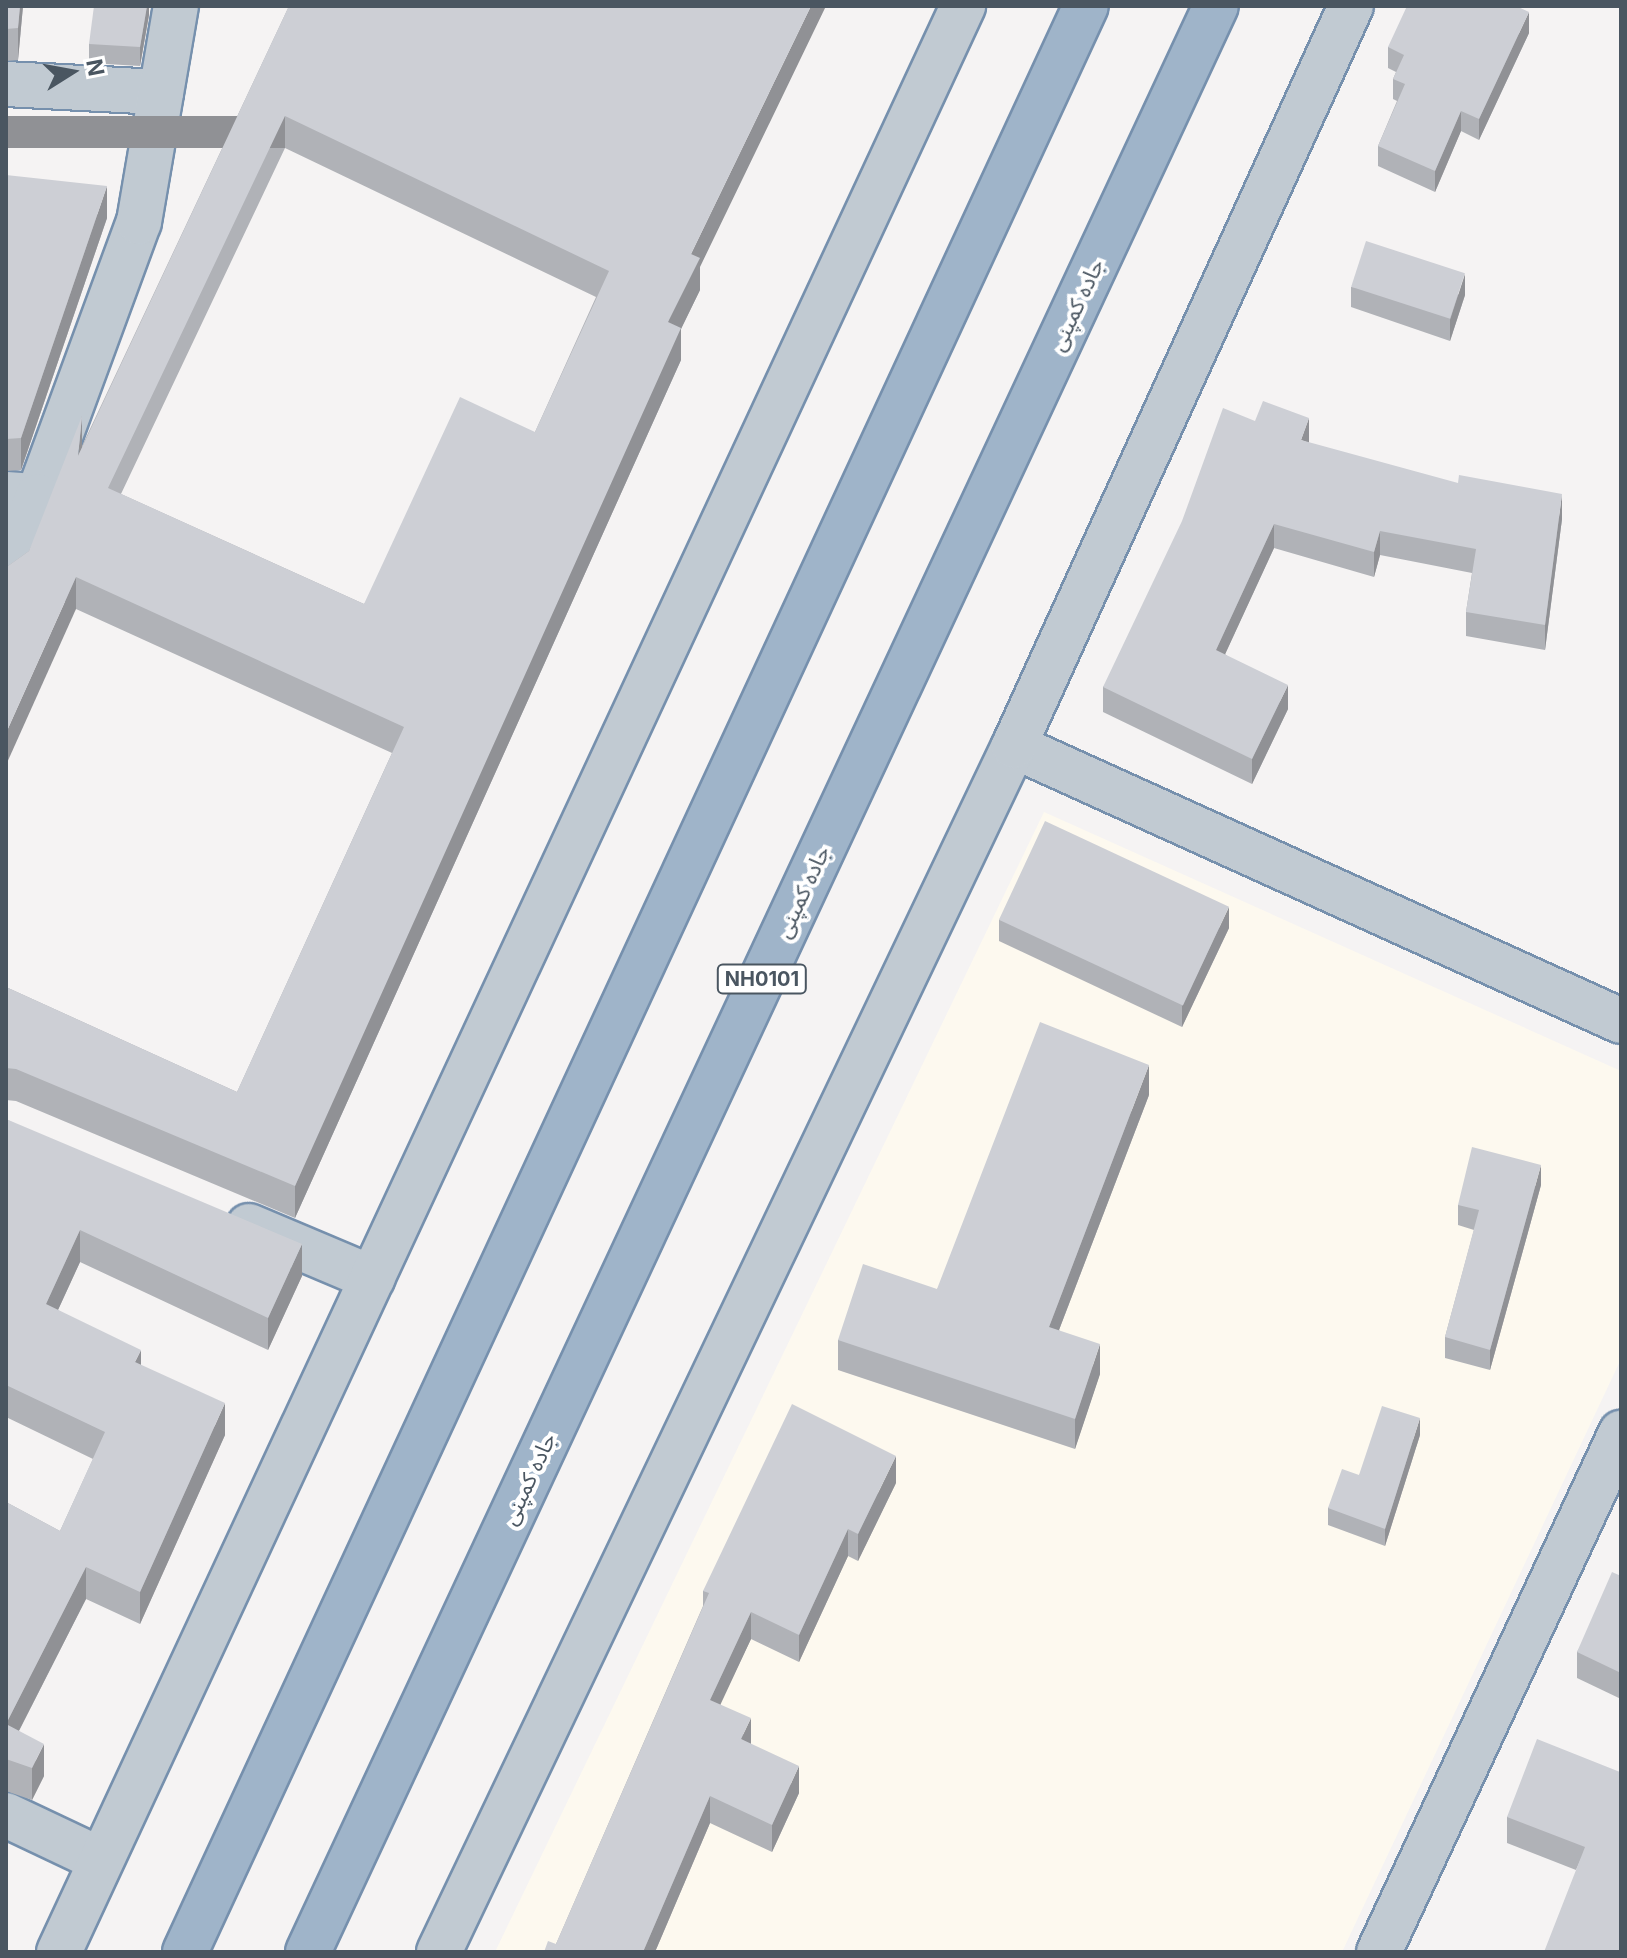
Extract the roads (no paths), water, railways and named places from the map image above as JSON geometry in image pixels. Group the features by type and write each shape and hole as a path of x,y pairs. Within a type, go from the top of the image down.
{"highway":[{"path":"185,1952 1086,6"},
{"name":"جاده کمپنی","path":"308,1952 1216,6"}],"street":[{"path":"6,573 22,495 139,222 176,6"},
{"path":"59,1952 963,6"},
{"path":"439,1952 1014,746 1351,6"},
{"path":"6,84 161,92"},
{"path":"1014,746 1621,1021"},
{"path":"211,1211 372,1278"},
{"path":"1379,1952 1621,1433"},
{"path":"6,1815 101,1860"}]}
